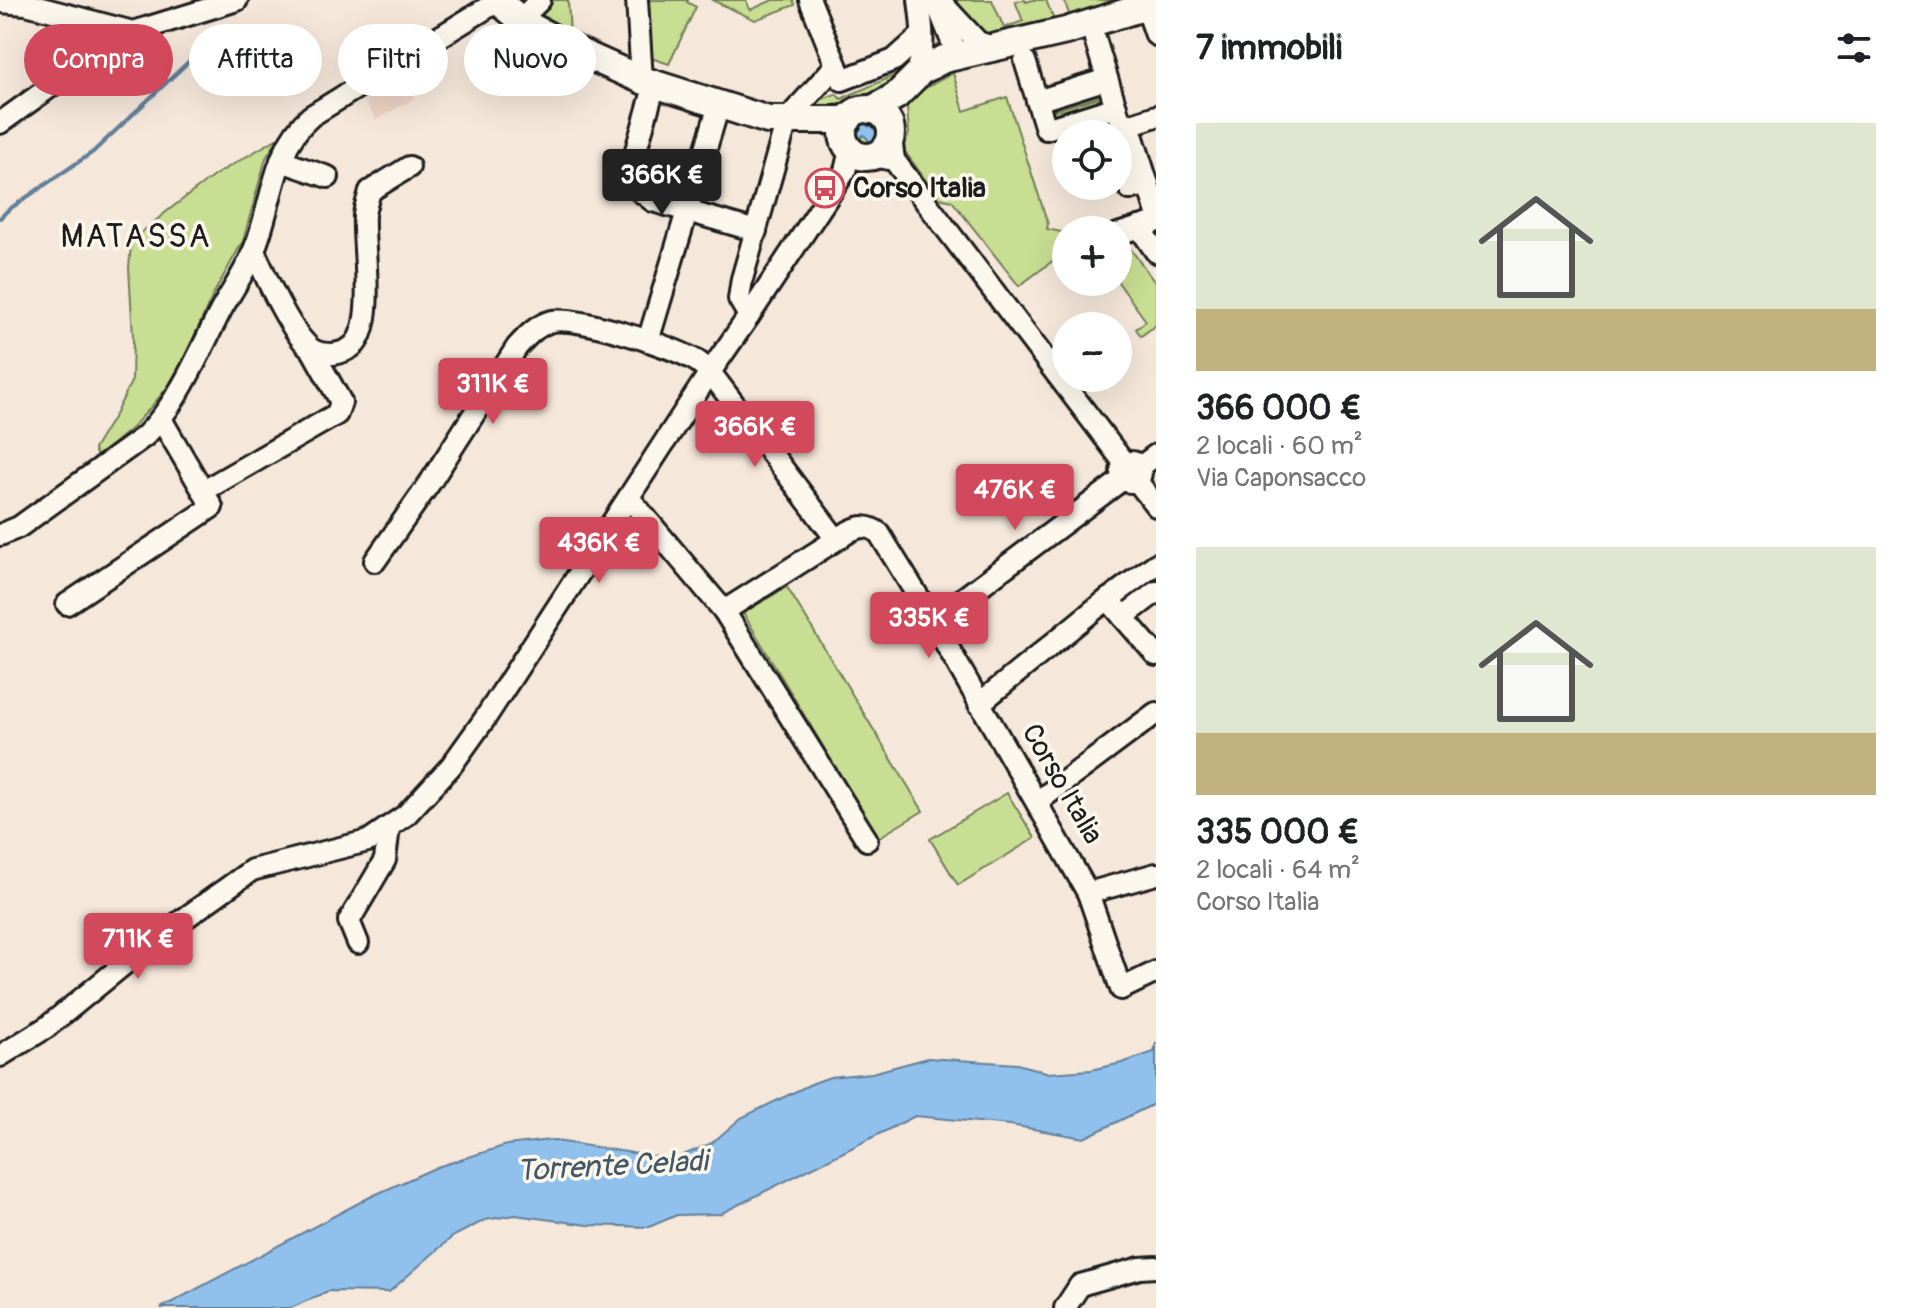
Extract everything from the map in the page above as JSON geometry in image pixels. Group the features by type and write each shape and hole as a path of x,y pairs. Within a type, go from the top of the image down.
{"main road":[{"path":"497,1 520,20 575,50 648,82 768,120 817,120 867,141 896,96 929,66 950,57 1066,31 1151,5"}],"street":[{"path":"159,24 237,0"},
{"path":"520,20 540,0"},
{"path":"637,0 648,82 632,164 635,187 653,201 756,231"},
{"path":"810,0 842,80 894,60 922,35"},
{"path":"914,77 921,63 920,0"},
{"path":"920,0 941,52 950,57 954,47 937,0"},
{"path":"937,0 978,42 992,47"},
{"path":"0,535 19,527 145,436 161,419 182,390 254,251 281,161 300,125 497,1"},
{"path":"0,2 26,4 102,24"},
{"path":"1151,5 1156,35"},
{"path":"1095,39 1116,120"},
{"path":"1025,61 1046,129 1052,128"},
{"path":"749,316 739,299 742,279 787,120 836,65"},
{"path":"1037,101 1107,79"},
{"path":"0,123 38,96"},
{"path":"648,341 719,105"},
{"path":"1129,120 1156,116"},
{"path":"0,1056 47,1027 149,944 252,870 368,841 406,815 451,766 476,732 710,372 867,141 1136,469 1156,506"},
{"path":"1132,153 1148,184 1156,210"},
{"path":"281,161 328,177"},
{"path":"312,350 333,354 354,346 360,336 367,296 364,212 370,191 409,167"},
{"path":"1132,188 1148,184"},
{"path":"1147,224 1156,252"},
{"path":"203,491 337,414 341,402 312,350 288,318 254,251"},
{"path":"375,561 431,481 517,347 532,330 550,321 565,320 648,341 697,361 710,372 836,539"},
{"path":"67,604 212,507 161,419"},
{"path":"933,621 1136,469"},
{"path":"629,498 724,611 867,840"},
{"name":"Corso Italia","path":"724,611 861,526 873,528 879,533 933,621 1088,893 1121,989 1156,972"},
{"path":"979,704 1156,564"},
{"path":"1123,617 1156,592"},
{"path":"1108,599 1156,655"},
{"path":"1037,802 1156,713"},
{"path":"358,943 349,921 385,860 389,827"},
{"path":"1088,893 1156,874"},
{"path":"1065,1308 1080,1285 1140,1268 1156,1267"}],"shaded area":[{"path":"371,96 415,98 376,120 364,100"}],"green space":[{"path":"546,0 568,0 569,24 550,24 534,15"},
{"path":"648,0 688,0 696,7 669,64 651,58"},
{"path":"712,0 746,0 750,10 773,0 793,0 795,5 755,20"},
{"path":"952,0 992,0 1004,28 1023,21 1015,1 1046,0 1055,23 995,36 989,33 989,37"},
{"path":"1064,0 1128,0 1071,19"},
{"path":"919,46 916,63 877,96 822,107 813,105 836,94 841,99 900,73 898,63"},
{"path":"953,73 964,111 1007,97 1048,224 1047,229 1052,230 1052,261 1019,286 952,201 939,198 903,149 909,133 907,106 917,93"},
{"path":"1098,97 1100,103 1051,118 1049,112"},
{"path":"857,117 881,119 886,140 874,152 857,151 851,144 847,132"},
{"path":"278,138 266,158 243,241 214,293 181,365 167,388 132,428 97,457 94,449 132,380 131,244 166,212 215,175"},
{"path":"1132,251 1156,284 1156,325 1141,336 1136,329 1146,321 1128,296 1132,296"},
{"path":"787,587 923,811 878,838 743,613"},
{"path":"1007,793 1035,838 958,885 930,839"}],"water":[{"path":"862,119 869,127 871,125 879,133 882,130 888,136 882,141 878,137 871,143 864,135 859,139 851,129"},
{"name":"Torrente Celadi","path":"1156,1043 1156,1103 1084,1138 1010,1125 915,1116 720,1214 677,1215 649,1227 588,1225 515,1215 485,1220 452,1237 389,1292 328,1291 291,1308 161,1308 370,1197 437,1167 507,1145 550,1140 665,1158 679,1157 712,1143 741,1118 830,1077 872,1073 928,1058 1017,1064 1049,1073 1091,1070 1154,1052"}],"waterway":[{"path":"0,218 93,152 189,61"}],"place":[{"name":"Corso Italia","path":"825,188"}],"district":[{"name":"MATASSA","path":"136,237"}]}
